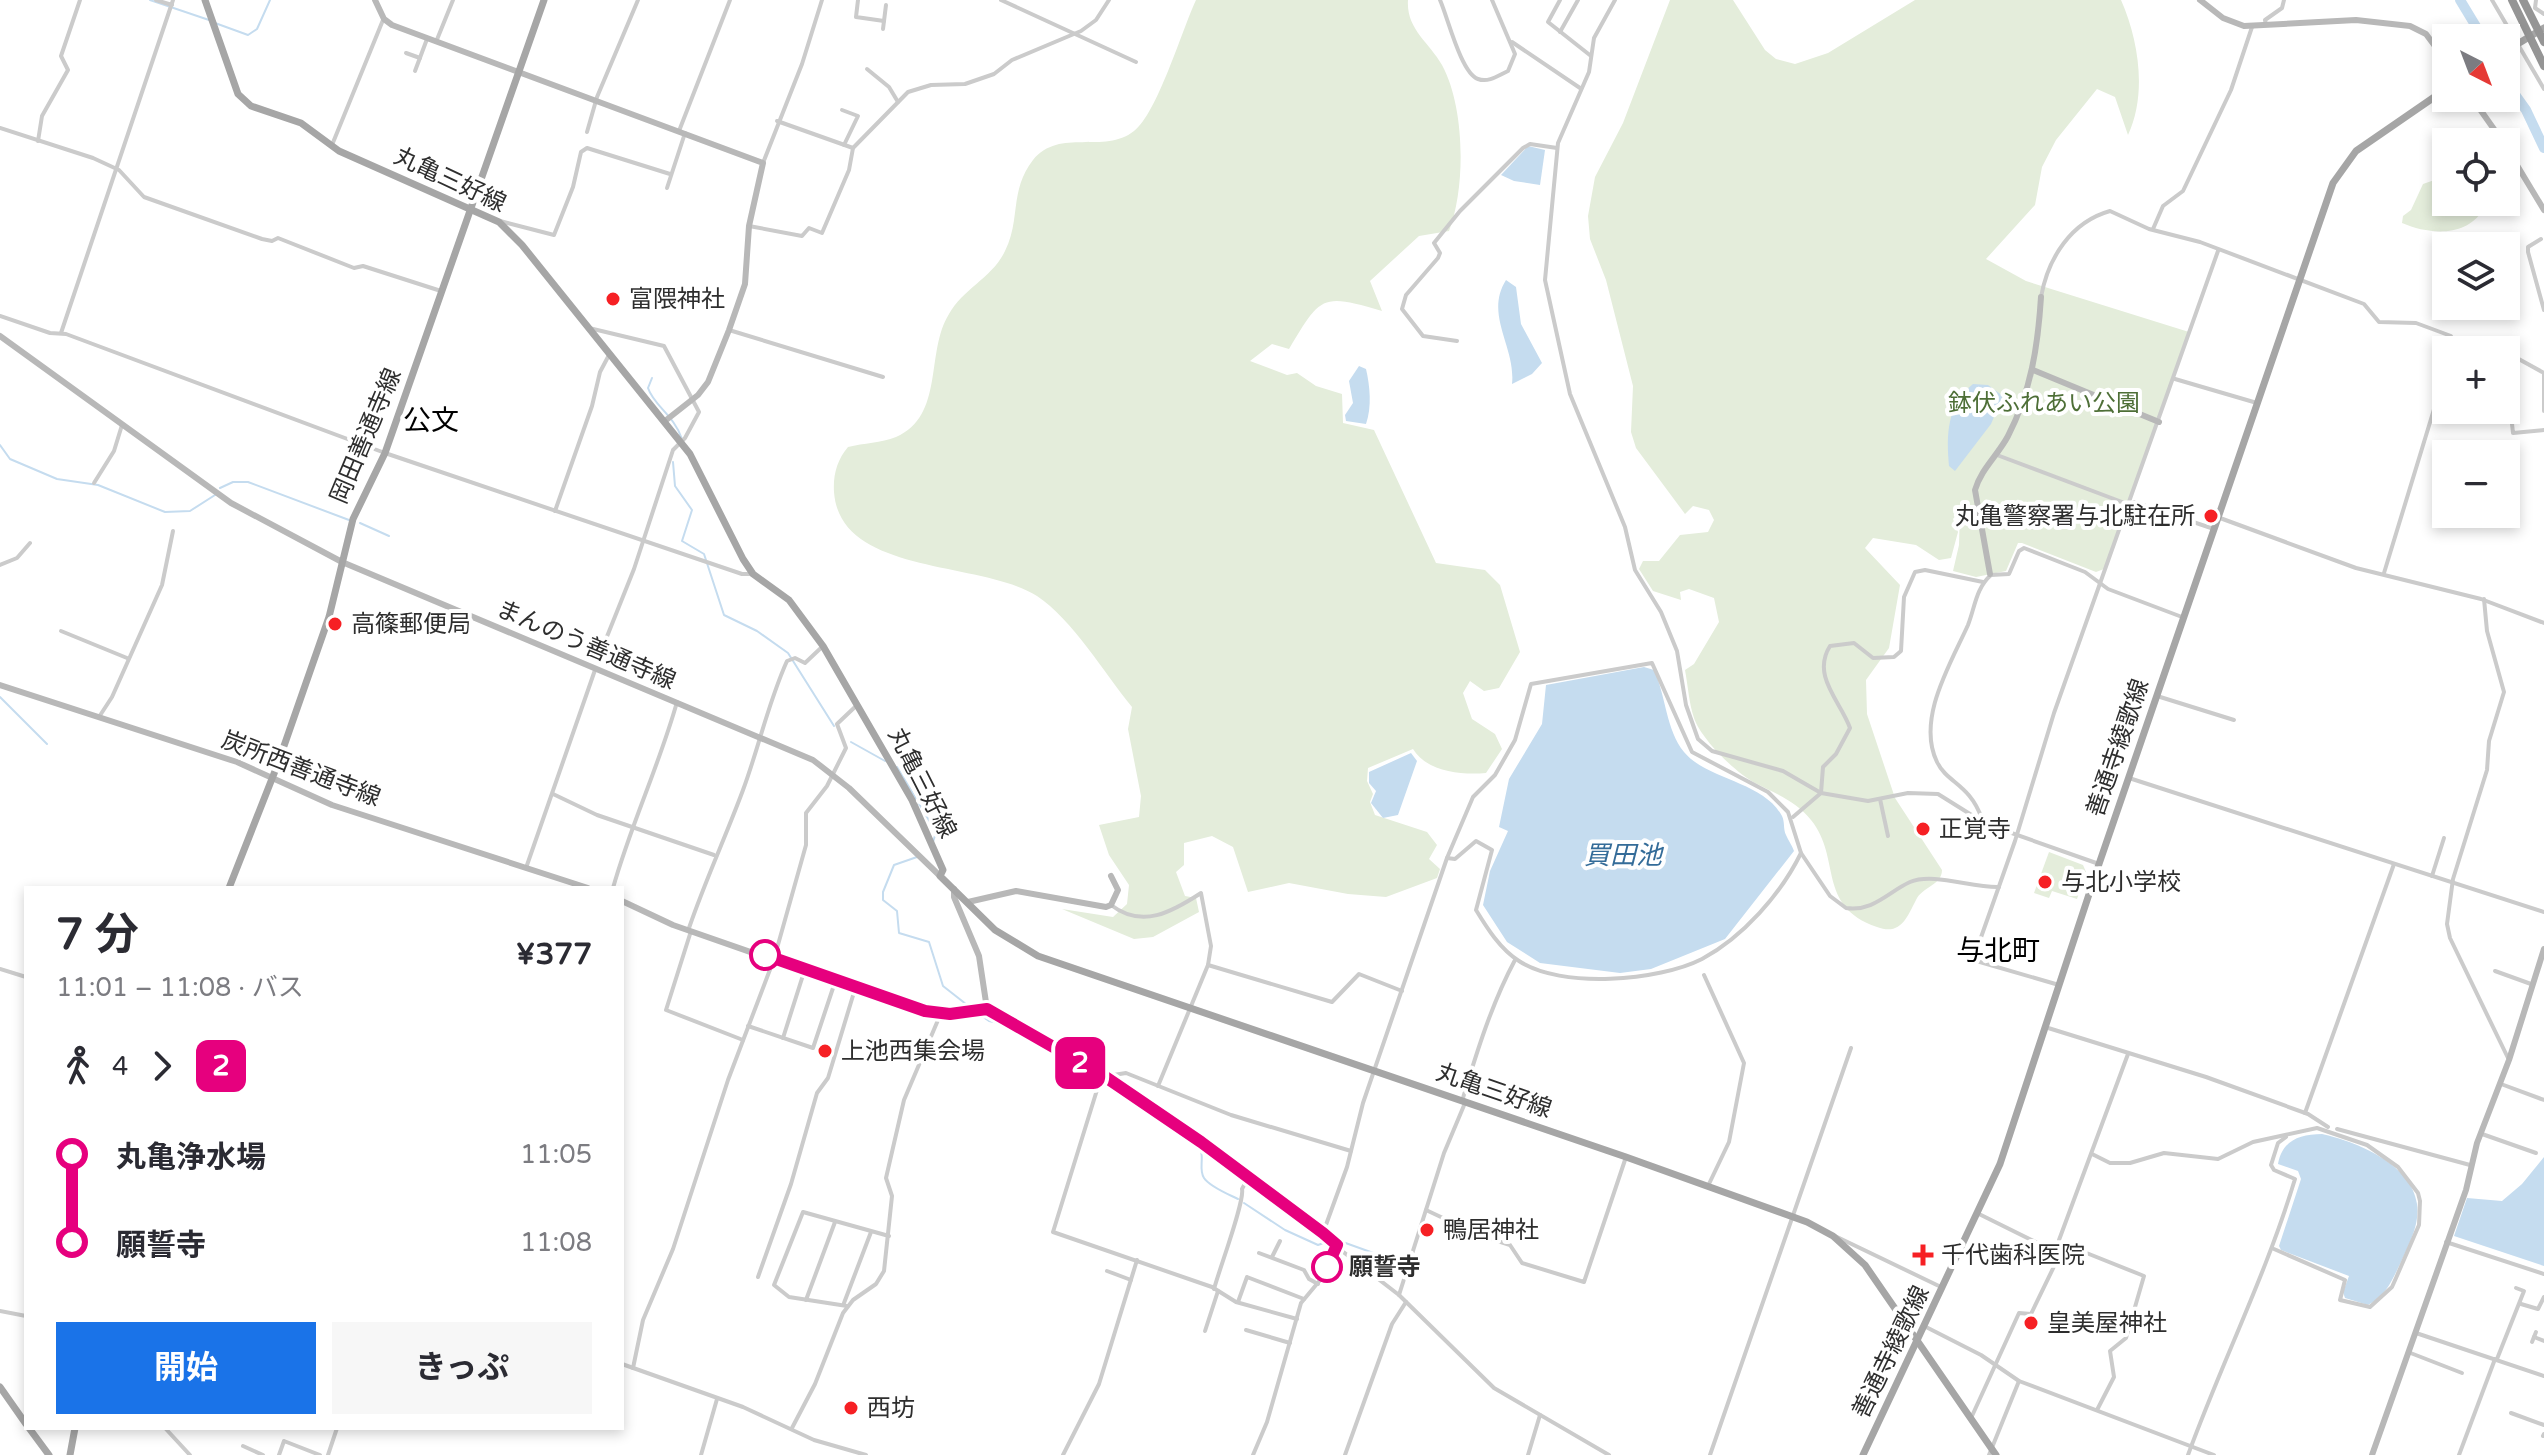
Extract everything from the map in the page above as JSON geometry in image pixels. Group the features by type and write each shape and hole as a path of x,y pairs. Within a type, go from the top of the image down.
{"highway":[{"path":"2512,0 2544,66"},
{"path":"2523,0 2542,30 2544,42"}],"main road":[{"name":"丸亀三好線","path":"205,0 238,94 251,106 301,123 331,147 499,222 668,418 699,467 753,574 789,600 823,646 858,704 925,825 943,870 940,876 1006,938 1038,956 1626,1157 1793,1217 1833,1236 1865,1265 1972,1416 1993,1453"},
{"path":"375,0 384,19 436,42 763,163 749,226 745,284 729,330 708,382 668,418"},
{"name":"岡田善通寺線","path":"230,886 273,779 329,617 353,519 385,453 544,0"},
{"path":"2200,0 2233,24 2266,27 2356,20 2410,26 2426,34 2432,42"},
{"path":"2520,42 2542,30"},
{"name":"善通寺綾歌線","path":"1863,1455 1944,1289 2000,1164 2099,864 2333,183 2344,163 2368,142 2432,99"},
{"path":"2520,170 2544,210"},
{"path":"1990,574 1975,500 1978,481 2011,429 2033,370 2041,297"},
{"name":"まんのう善通寺線","path":"0,336 231,503 342,562 597,663 677,702 795,750 832,774 940,876"},
{"path":"2033,370 2159,422"},
{"name":"炭所西善通寺線","path":"0,685 191,746 332,805 582,886"},
{"path":"968,902 1016,891 1102,907 1111,905 1118,890 1111,876"},
{"path":"624,902 673,925 902,1005 941,1013 987,1009 984,973 954,889"},
{"path":"2372,1455 2472,1166 2480,1133 2509,1060 2544,949"},
{"path":"0,1387 24,1420"},
{"path":"31,1430 49,1455"},
{"path":"70,1455 75,1430"}],"street":[{"path":"38,141 42,116 68,70 61,56 80,0"},
{"path":"61,333 119,170 172,2 156,0"},
{"path":"436,42 453,0"},
{"path":"587,132 596,101 638,0"},
{"path":"667,188 682,132 730,0"},
{"path":"763,163 802,64 822,0"},
{"path":"858,0 860,7 856,17 871,16 884,21"},
{"path":"1001,0 1136,62"},
{"path":"749,226 802,236 809,228 822,233 849,170 853,148 898,102 919,86 965,84 983,79 1012,60 1073,35 1096,20 1109,0"},
{"path":"1440,0 1464,66 1477,79 1488,80 1508,71 1515,54 1492,0"},
{"path":"1560,0 1548,22 1591,56"},
{"path":"1560,32 1578,0"},
{"path":"1615,0 1594,38 1591,56 1557,148 1545,280 1565,377 1625,527 1635,570 1661,612 1677,651 1694,732 1712,751 1783,771 1821,793 1859,800 1908,793 1938,794 1982,821 2099,864"},
{"path":"2266,27 2265,20 2282,8 2284,0"},
{"path":"2492,0 2502,24"},
{"path":"2536,0 2535,8 2544,14"},
{"path":"883,29 886,5"},
{"path":"331,147 384,19"},
{"path":"2153,229 2163,206 2183,191 2231,90 2252,27"},
{"path":"415,71 427,38"},
{"path":"1512,42 1580,88"},
{"path":"406,53 420,58"},
{"path":"2520,59 2544,89"},
{"path":"867,69 889,87 898,102"},
{"path":"842,110 858,116 844,145"},
{"path":"777,121 853,148"},
{"path":"0,128 119,170 144,197 262,239 278,238 354,268 363,266 443,292"},
{"path":"1457,341 1423,336 1402,309 1404,299 1438,258 1440,253 1434,243 1460,211 1523,148 1530,144 1557,148"},
{"path":"499,222 554,235 573,187 581,152 587,148 670,174"},
{"path":"2041,297 2053,257 2062,243 2110,211 2364,304 2379,322 2416,323 2450,336"},
{"path":"2541,239 2528,247 2528,252 2544,310"},
{"path":"2059,985 1973,960 2054,713 2218,251"},
{"path":"0,316 50,333 61,333 385,453 641,541 753,574"},
{"path":"526,868 597,663 634,569 673,450 698,418 699,412 664,346 588,327"},
{"path":"729,330 883,377"},
{"path":"555,511 592,406 600,372 610,354"},
{"path":"2520,360 2544,372 2544,411"},
{"path":"2175,379 2257,403"},
{"path":"2384,573 2432,416"},
{"path":"94,483 114,451 123,422"},
{"path":"2512,424 2513,433 2544,430"},
{"path":"1995,454 2130,505 2134,502 2215,530"},
{"path":"2219,518 2346,565 2484,599 2544,623"},
{"path":"99,717 112,697 162,585 173,531"},
{"path":"0,565 17,558 30,543"},
{"path":"1982,821 1977,803 1937,762 1932,731 1945,677 1983,582 1990,574 1997,577 2009,574 2019,551 2024,548 2085,572 2101,585 2185,618"},
{"path":"1793,817 1821,793 1823,767 1836,754 1850,728 1845,712 1836,705 1829,688 1823,661 1830,646 1854,643 1873,658 1894,657 1901,651 1904,597 1915,572 1925,570 1983,582"},
{"path":"2484,599 2484,616 2502,682 2502,704 2489,741 2487,770 2453,883 2447,924 2450,938 2509,1060"},
{"path":"61,631 127,658"},
{"path":"743,1040 666,1010 714,855 743,789 758,736 787,661 795,658 805,663 823,646"},
{"path":"1323,1233 1351,1151 1373,1071 1447,858 1473,797 1495,775 1515,740 1531,684 1649,663 1656,668 1692,752 1768,792 1793,817 1801,853 1830,896 1850,909 1867,907 1908,883 1922,879 1974,887 1999,887"},
{"path":"2157,696 2234,720"},
{"path":"614,886 631,825 654,778 677,702"},
{"path":"633,1368 643,1320 673,1249 743,1040 774,959 806,845 806,813 846,748 846,741 836,727 858,704"},
{"path":"2129,778 2544,912"},
{"path":"553,794 714,855"},
{"path":"1880,799 1888,836"},
{"path":"2432,876 2444,838"},
{"path":"1447,858 1455,859 1476,841 1492,850 1476,910 1490,933 1515,959 1556,973 1606,979 1656,973 1694,963 1747,926 1794,868 1801,853"},
{"path":"2305,1113 2394,864"},
{"path":"1111,905 1129,916 1149,918 1201,893 1211,946 1208,965 1158,1086"},
{"path":"1399,1295 1465,1103 1463,1098 1475,1058 1498,993 1515,959"},
{"path":"1208,965 1332,1002 1359,974 1402,991"},
{"path":"0,969 24,976"},
{"path":"783,1038 805,969"},
{"path":"2495,971 2531,984"},
{"path":"1704,975 1744,1063 1729,1142 1708,1186"},
{"path":"748,1026 813,1048 835,980"},
{"path":"758,1277 791,1184 817,1093 828,1078 855,987"},
{"path":"987,1009 1102,1077 1249,1178 1399,1295 1494,1388 1609,1455"},
{"path":"889,1236 803,1212 774,1285 789,1297 845,1304 881,1278 889,1236 892,1196 886,1178 904,1100 941,1013"},
{"path":"2045,1027 2206,1077 2305,1113 2318,1123 2374,1142 2404,1145 2472,1166"},
{"path":"1710,1455 1851,1048"},
{"path":"1972,1416 2019,1313 2031,1314 2060,1254 2059,1240 2128,1054"},
{"path":"1102,1077 1126,1073 1231,1115 1351,1151"},
{"path":"1102,1077 1053,1232 1137,1260 1216,1290 1238,1302 1297,1319"},
{"path":"2500,1083 2544,1100"},
{"path":"2092,1154 2110,1163 2130,1163 2164,1153 2218,1159 2253,1142 2325,1128 2376,1150 2398,1167 2418,1193 2419,1225 2392,1287 2370,1307 2340,1300 2345,1280 2274,1249"},
{"path":"2480,1133 2503,1138 2536,1153"},
{"path":"2188,1455 2211,1389 2274,1249 2295,1179 2274,1170 2271,1165 2278,1143 2288,1135"},
{"path":"1426,1210 1479,1235 1510,1245 1522,1263 1584,1282 1626,1157"},
{"path":"1205,1331 1230,1232 1244,1198 1242,1189 1249,1178"},
{"path":"1979,1214 2060,1254 2084,1252 2144,1276 2126,1338 2110,1351 2114,1377 2097,1410"},
{"path":"806,1300 835,1222"},
{"path":"792,1428 845,1304 871,1232"},
{"path":"1833,1236 1839,1234 1944,1289"},
{"path":"1272,1257 1280,1241"},
{"path":"2446,1242 2544,1274"},
{"path":"1253,1455 1267,1422 1304,1299 1318,1284 1337,1245"},
{"path":"1259,1253 1304,1270 1309,1279 1318,1284"},
{"path":"1063,1455 1099,1384 1137,1260"},
{"path":"1107,1271 1131,1280"},
{"path":"1238,1302 1247,1277 1304,1299"},
{"path":"2459,1455 2521,1304 2524,1291 2516,1288"},
{"path":"2521,1304 2538,1309 2544,1297"},
{"path":"1345,1455 1392,1324 1406,1302"},
{"path":"0,1311 24,1316"},
{"path":"1926,1327 1994,1363 2019,1381 2214,1455"},
{"path":"1246,1330 1290,1343"},
{"path":"2413,1333 2544,1376"},
{"path":"2534,1337 2544,1341"},
{"path":"2407,1351 2462,1373"},
{"path":"624,1365 792,1428 814,1440 866,1455"},
{"path":"1993,1453 2019,1381"},
{"path":"701,1455 717,1399"},
{"path":"2511,1413 2544,1425"},
{"path":"1528,1455 1540,1414"},
{"path":"167,1430 190,1455"},
{"path":"328,1455 336,1430"},
{"path":"279,1455 284,1441 320,1455"},
{"path":"243,1446 263,1455"}],"green space":[{"path":"1196,0 1408,0 1414,27 1442,65 1455,102 1460,147 1458,192 1449,231 1419,236 1370,281 1382,311 1346,302 1325,303 1308,318 1289,349 1272,344 1250,361 1287,375 1297,373 1316,386 1342,394 1343,423 1374,430 1436,563 1485,570 1500,585 1520,652 1499,688 1484,691 1470,681 1463,693 1472,719 1495,734 1502,749 1486,773 1445,770 1427,763 1413,749 1368,768 1367,781 1373,794 1370,802 1375,815 1427,832 1437,845 1429,859 1440,869 1437,878 1386,897 1348,894 1289,883 1248,892 1233,847 1212,836 1184,843 1184,865 1176,872 1185,896 1196,898 1199,912 1153,937 1134,939 1062,909 1113,917 1127,904 1129,885 1109,855 1099,825 1139,817 1141,796 1128,729 1132,707 1063,618 1037,596 982,576 917,562 860,539 842,519 834,492 834,480 838,462 848,447 896,437 911,427 922,414 932,382 942,329 955,305 993,268 1005,251 1013,228 1021,183 1033,160 1056,145 1109,141 1134,131 1143,122 1160,90"},
{"name":"鉢伏ふれあい公園","path":"1670,0 1733,0 1765,50 1776,59 1795,64 1828,53 1915,0 2121,0 2132,33 2139,85 2134,119 2128,135 2115,97 2097,89 2056,140 2042,167 2035,205 1986,259 2026,281 2189,332 2104,569 2096,572 2018,543 2006,571 1976,577 1953,571 1959,545 1960,510 1953,519 1958,532 1951,558 1939,560 1916,545 1873,538 1865,548 1900,585 1889,648 1866,680 1867,714 1895,798 1942,870 1939,879 1919,896 1902,923 1892,929 1877,927 1858,918 1845,907 1837,894 1826,850 1811,820 1792,803 1738,772 1711,745 1698,726 1685,670 1694,664 1719,622 1714,598 1689,589 1680,592 1681,600 1653,591 1639,569 1643,561 1659,561 1680,535 1708,532 1714,520 1709,510 1693,506 1685,514 1636,448 1631,432 1633,386 1606,280 1590,239 1588,216 1595,177 1623,123"},
{"path":"2432,181 2432,216 2478,216 2467,225 2447,231 2424,230 2402,223 2403,216 2411,210 2423,184"},
{"path":"2049,852 2083,865 2086,872 2077,899 2052,891 2049,898 2034,893"}],"water":[{"path":"1528,146 1545,150 1540,185 1514,181 1501,175"},
{"path":"1506,280 1516,287 1521,324 1542,363 1532,374 1512,384 1510,357 1498,306"},
{"path":"1359,366 1366,369 1369,382 1370,404 1366,424 1346,421 1345,415 1353,403 1349,381"},
{"path":"1973,384 1988,385 2003,396 1991,424 1955,471 1949,466 1950,421 1958,401"},
{"name":"買田池","path":"1644,667 1654,670 1673,734 1684,752 1706,769 1749,788 1773,804 1782,816 1785,833 1794,851 1725,939 1651,969 1620,973 1540,963 1507,942 1483,905 1490,871 1508,831 1499,827 1509,779 1542,724 1546,685"},
{"path":"1411,753 1417,761 1398,815 1383,818 1371,803 1376,791 1369,783 1369,772"},
{"path":"2322,1134 2350,1142 2393,1166 2405,1177 2417,1204 2415,1226 2392,1281 2368,1305 2345,1298 2343,1292 2349,1276 2281,1250 2279,1246 2301,1179 2298,1171 2278,1164 2280,1156 2293,1140"},
{"path":"2544,1157 2544,1266 2454,1236 2467,1198 2502,1201 2522,1184"}],"waterway":[{"path":"150,0 209,20"},
{"path":"215,23 248,35 257,29 270,0"},
{"path":"2460,0 2475,24"},
{"path":"2520,102 2544,148"},
{"path":"652,378 648,388 682,439"},
{"path":"0,445 10,459 57,479 98,485 165,512 190,511 215,495"},
{"path":"673,462 675,486 692,510 682,541 704,554 724,615 757,631 788,653 834,726"},
{"path":"220,488 233,482 248,482 349,520"},
{"path":"360,523 389,536"},
{"path":"0,697 47,744"},
{"path":"851,742 885,761"},
{"path":"897,767 936,832 933,842"},
{"path":"917,857 894,865 883,900 897,911 899,933 929,942 943,986 971,1008"},
{"path":"976,1012 989,1021 1008,1025 1083,1066"},
{"path":"1136,1100 1157,1114"},
{"path":"1195,1140 1201,1151 1204,1178 1238,1199"},
{"path":"1244,1203 1285,1230 1318,1245 1329,1241"},
{"path":"1340,1241 1404,1264"}],"bus line":[{"name":"2","path":"765,955 902,1005 933,1013 987,1009 1104,1076 1201,1142 1323,1233 1337,1245 1327,1267"}],"place":[{"name":"富隈神社","path":"613,299"},
{"name":"丸亀警察署与北駐在所","path":"2211,516"},
{"name":"高篠郵便局","path":"335,624"},
{"name":"正覚寺","path":"1923,829"},
{"name":"与北小学校","path":"2045,882"},
{"name":"上池西集会場","path":"825,1051"},
{"name":"鴨居神社","path":"1427,1230"},
{"name":"千代歯科医院","path":"1923,1255"},
{"name":"願誓寺","path":"1327,1267"},
{"name":"皇美屋神社","path":"2031,1323"},
{"name":"西坊","path":"851,1408"}],"district":[{"name":"公文","path":"431,421"},
{"name":"与北町","path":"1998,951"}]}
